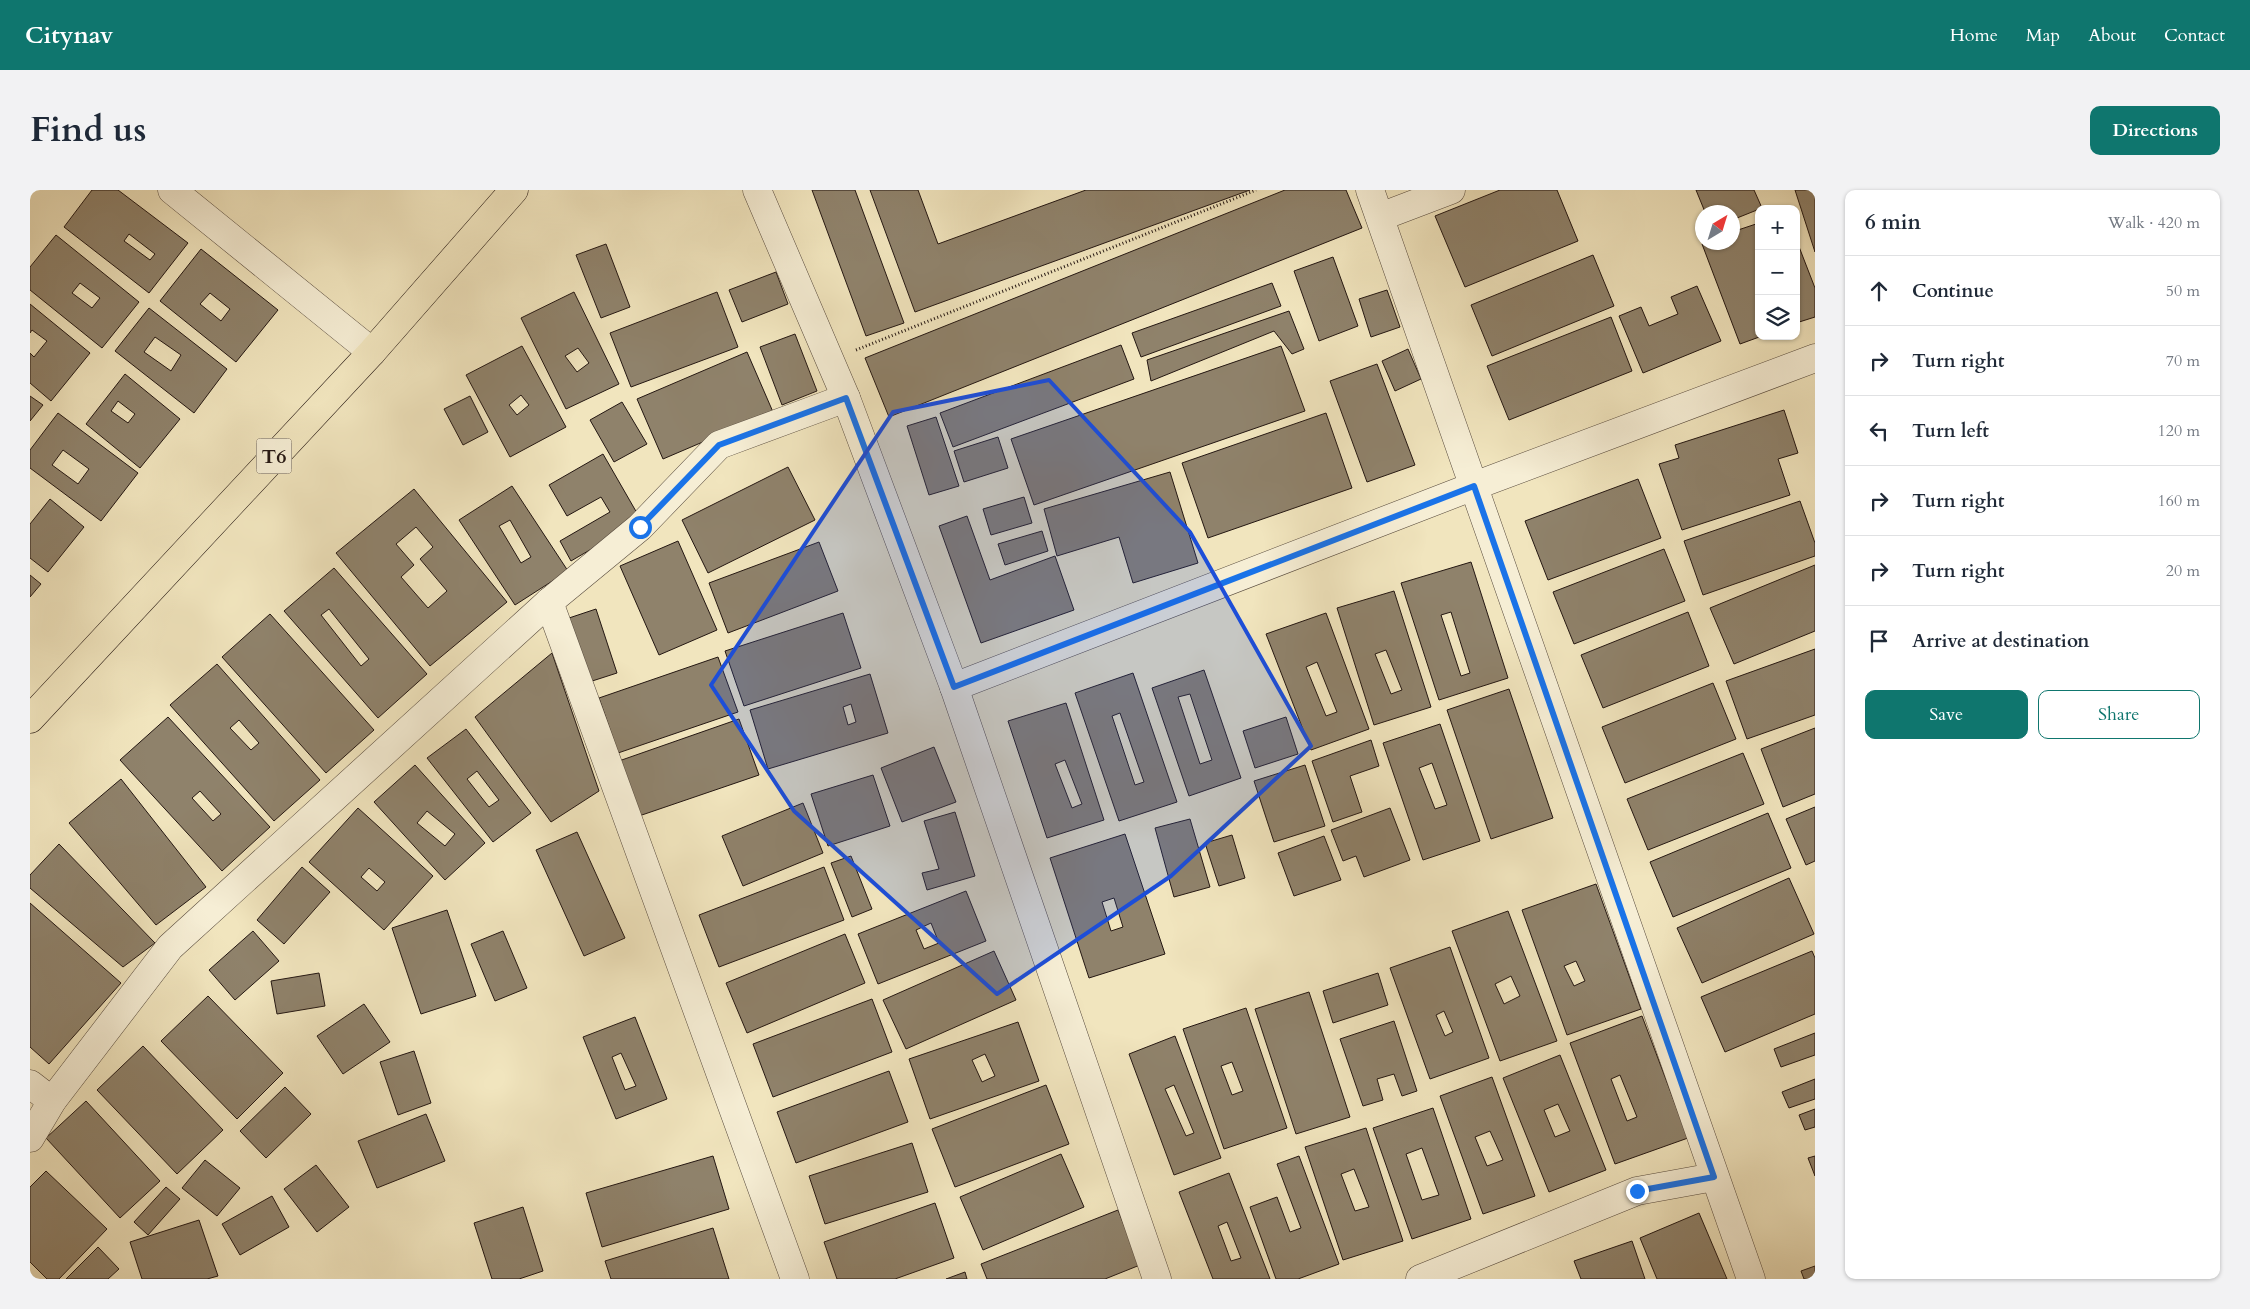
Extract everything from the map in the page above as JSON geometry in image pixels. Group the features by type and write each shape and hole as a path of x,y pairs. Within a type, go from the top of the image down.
{"highway":[{"name":"T6","path":"30,718 372,352 514,190"}],"street":[{"path":"172,190 372,352"},
{"path":"757,190 846,398 954,687 1157,1279"},
{"path":"1370,190 1751,1279"},
{"path":"1380,217 1452,190"},
{"path":"954,687 1474,486 1815,358"},
{"path":"30,1138 52,1102 170,947 549,602 640,527 719,445 846,398"},
{"path":"549,602 794,1279"},
{"path":"30,1084 52,1102"},
{"path":"1420,1279 1637,1191 1714,1177"}],"path":[{"path":"830,361 1256,190"}],"highlighted area":[{"path":"1049,380 1190,532 1311,746 1171,876 997,994 794,811 711,685 893,412"}],"building":[{"path":"92,190 118,190 188,243 149,293 64,227","holes":["129,234 155,254 150,260 124,241"]},
{"path":"812,190 855,190 904,323 866,336"},
{"path":"870,190 918,190 938,244 1086,190 1250,190 915,312"},
{"path":"1285,190 1346,190 1362,228 889,417 865,358"},
{"path":"1500,190 1557,190 1578,241 1465,287 1435,216"},
{"path":"1696,190 1754,190 1761,205 1755,205 1755,211 1740,217 1740,205 1702,205"},
{"path":"1795,190 1815,190 1815,252 1800,205"},
{"path":"1755,224 1755,339 1740,344 1704,250 1740,250 1740,229"},
{"path":"56,235 139,302 102,348 30,290 30,267","holes":["80,283 100,298 92,308 72,293"]},
{"path":"606,244 630,307 601,318 576,255"},
{"path":"201,249 278,310 236,362 160,301","holes":["210,293 230,309 221,321 200,304"]},
{"path":"1800,249 1815,288 1815,317 1800,322"},
{"path":"1593,255 1614,306 1492,356 1471,305"},
{"path":"1333,257 1358,326 1319,341 1294,271"},
{"path":"776,272 788,304 742,322 729,290"},
{"path":"1272,283 1281,306 1141,357 1132,333"},
{"path":"1697,286 1721,341 1643,373 1619,316 1641,307 1649,326 1678,314 1671,297"},
{"path":"1387,290 1400,327 1371,337 1359,299"},
{"path":"574,292 619,384 566,409 521,318","holes":["578,348 589,363 577,372 565,356"]},
{"path":"717,292 738,347 631,387 610,333"},
{"path":"30,304 90,353 51,401 30,383 30,353 34,357 47,341 32,330 30,333"},
{"path":"149,308 227,369 194,413 115,351","holes":["155,337 181,355 171,371 144,352"]},
{"path":"1289,311 1304,349 1292,354 1274,331 1151,381 1147,360"},
{"path":"1611,317 1632,371 1509,420 1487,366"},
{"path":"795,334 817,391 782,405 760,347"},
{"path":"1121,345 1134,379 953,447 940,413"},
{"path":"522,346 566,427 510,457 466,375","holes":["521,395 529,405 517,415 509,405"]},
{"path":"1281,346 1305,411 1034,505 1011,439"},
{"path":"1408,349 1421,379 1395,391 1382,361"},
{"path":"747,352 773,412 663,459 637,399"},
{"path":"1377,364 1415,465 1367,482 1330,381"},
{"path":"125,374 180,419 140,468 86,424","holes":["118,401 135,414 128,423 111,411"]},
{"path":"30,396 43,405 30,421"},
{"path":"470,396 488,432 463,445 444,409"},
{"path":"622,402 647,444 614,462 590,420"},
{"path":"1784,410 1798,453 1778,459 1790,495 1682,530 1659,464 1679,458 1675,445"},
{"path":"58,413 138,473 101,521 30,468 30,450","holes":["63,450 89,469 78,484 52,465"]},
{"path":"1326,413 1352,488 1208,538 1182,463"},
{"path":"936,417 959,486 929,495 907,426"},
{"path":"998,437 1008,468 964,482 954,451"},
{"path":"603,454 641,520 571,561 560,541 610,512 601,497 567,516 549,485"},
{"path":"788,467 815,520 708,573 682,520"},
{"path":"1170,472 1198,563 1133,583 1119,537 1057,556 1044,509"},
{"path":"1638,479 1661,538 1548,580 1525,521"},
{"path":"512,486 568,571 515,605 459,520","holes":["510,520 531,557 521,563 499,526"]},
{"path":"414,489 507,602 430,666 336,553","holes":["416,527 433,547 420,559 447,591 428,608 401,577 414,565 396,544"]},
{"path":"1024,497 1032,523 991,535 983,509"},
{"path":"50,499 84,527 48,572 30,558 30,524"},
{"path":"1800,501 1815,543 1815,556 1703,595 1684,541"},
{"path":"967,516 990,580 1055,556 1074,610 981,643 939,526"},
{"path":"1042,531 1048,551 1005,565 998,544"},
{"path":"678,541 717,630 659,655 620,566"},
{"path":"819,542 838,591 728,633 709,583"},
{"path":"1664,549 1685,601 1574,644 1553,592"},
{"path":"1471,562 1508,678 1439,700 1401,583","holes":["1451,612 1470,673 1461,676 1441,615"]},
{"path":"1815,565 1815,631 1734,664 1710,608"},
{"path":"334,568 427,674 378,718 284,611","holes":["329,609 369,659 361,666 321,615"]},
{"path":"30,575 41,584 30,597"},
{"path":"1394,591 1431,707 1374,725 1337,608","holes":["1386,650 1402,690 1391,694 1375,654"]},
{"path":"596,609 617,673 586,683 566,619"},
{"path":"1688,612 1709,666 1603,708 1581,655"},
{"path":"843,613 861,668 744,706 725,651"},
{"path":"1326,613 1369,729 1311,750 1266,634","holes":["1317,662 1337,712 1326,716 1306,667"]},
{"path":"270,614 374,730 326,773 222,657"},
{"path":"1815,649 1815,715 1747,739 1726,681"},
{"path":"552,653 599,791 551,822 475,717"},
{"path":"718,657 738,712 618,753 599,698"},
{"path":"217,664 320,780 274,821 170,705","holes":["239,720 259,743 251,750 230,728"]},
{"path":"1204,670 1241,778 1189,796 1152,688","holes":["1190,694 1212,760 1200,764 1178,697"]},
{"path":"1133,673 1177,802 1119,821 1075,693","holes":["1120,713 1144,782 1135,785 1112,716"]},
{"path":"870,674 888,733 768,769 750,710","holes":["851,704 856,722 848,725 843,707"]},
{"path":"1713,683 1736,739 1625,783 1602,727"},
{"path":"1509,689 1553,818 1491,839 1447,710"},
{"path":"1066,703 1104,820 1047,838 1008,721","holes":["1065,760 1082,804 1072,808 1055,764"]},
{"path":"168,717 270,827 222,871 120,760","holes":["200,791 221,814 213,821 192,798"]},
{"path":"1286,717 1298,754 1255,768 1243,731"},
{"path":"739,719 759,775 636,817 616,762"},
{"path":"1440,724 1480,841 1423,860 1383,743","holes":["1432,763 1447,805 1435,809 1419,768"]},
{"path":"1815,728 1815,794 1783,807 1761,749"},
{"path":"466,729 531,813 493,842 427,758","holes":["477,771 499,800 489,807 467,779"]},
{"path":"1371,740 1379,766 1350,776 1362,812 1333,822 1312,761"},
{"path":"934,747 956,802 902,822 881,768"},
{"path":"1743,753 1764,804 1648,850 1627,799"},
{"path":"415,765 485,843 445,880 374,802","holes":["427,811 455,834 445,846 417,823"]},
{"path":"1305,765 1325,826 1274,842 1254,781"},
{"path":"873,775 890,826 828,846 811,794"},
{"path":"121,779 206,887 156,925 69,823"},
{"path":"803,803 823,853 743,886 722,836"},
{"path":"1815,807 1815,861 1806,865 1786,819"},
{"path":"358,808 433,876 384,930 309,862","holes":["369,868 385,882 377,891 361,877"]},
{"path":"1390,808 1410,860 1364,877 1356,856 1343,861 1331,830"},
{"path":"955,812 975,876 927,890 922,873 939,869 924,821"},
{"path":"1768,813 1791,868 1673,917 1650,862"},
{"path":"1190,819 1210,887 1174,897 1155,828"},
{"path":"577,832 625,938 584,956 536,850"},
{"path":"1125,834 1165,954 1089,978 1050,858","holes":["1114,898 1123,927 1111,931 1102,902"]},
{"path":"1232,835 1245,878 1219,886 1205,843"},
{"path":"1324,836 1341,880 1294,896 1278,853"},
{"path":"59,844 155,943 123,967 30,888 30,875"},
{"path":"851,856 872,909 852,917 831,863"},
{"path":"302,867 330,892 284,944 257,920"},
{"path":"824,867 844,920 719,967 699,915"},
{"path":"1789,878 1814,934 1702,983 1677,928"},
{"path":"1596,884 1641,1009 1567,1035 1522,910","holes":["1576,961 1585,981 1574,986 1564,966"]},
{"path":"966,891 986,941 878,984 858,934","holes":["931,923 939,943 924,949 916,930"]},
{"path":"30,903 121,983 49,1064 30,1047"},
{"path":"447,910 476,996 421,1014 392,928"},
{"path":"1508,911 1557,1041 1500,1061 1452,931","holes":["1511,976 1520,996 1504,1004 1495,984"]},
{"path":"253,931 279,961 235,1000 209,970"},
{"path":"503,931 527,988 495,1001 471,944"},
{"path":"845,934 865,983 747,1033 726,983"},
{"path":"1450,947 1489,1058 1430,1079 1390,968","holes":["1444,1011 1453,1032 1445,1036 1436,1015"]},
{"path":"994,951 1016,1000 906,1049 883,1000"},
{"path":"1812,951 1815,958 1815,1014 1725,1052 1701,997"},
{"path":"319,973 325,1006 277,1014 271,981"},
{"path":"1378,973 1388,1005 1333,1023 1323,991"},
{"path":"1309,992 1350,1117 1296,1134 1255,1009"},
{"path":"208,996 283,1073 237,1119 161,1041"},
{"path":"872,999 892,1052 773,1097 753,1044"},
{"path":"364,1004 390,1042 343,1074 317,1036"},
{"path":"1246,1008 1287,1128 1224,1149 1183,1029","holes":["1232,1062 1243,1091 1232,1095 1221,1066"]},
{"path":"1642,1016 1688,1138 1615,1164 1570,1043","holes":["1620,1075 1637,1117 1627,1121 1611,1079"]},
{"path":"635,1017 667,1099 616,1119 583,1037","holes":["621,1053 636,1086 625,1090 612,1057"]},
{"path":"1394,1021 1417,1091 1402,1096 1394,1074 1377,1079 1383,1100 1363,1106 1340,1039"},
{"path":"1018,1022 1039,1081 930,1119 909,1059","holes":["985,1054 995,1076 982,1082 972,1060"]},
{"path":"1815,1033 1815,1055 1781,1067 1774,1049"},
{"path":"1175,1036 1221,1158 1174,1175 1129,1054","holes":["1174,1085 1194,1133 1186,1136 1165,1089"]},
{"path":"143,1046 223,1130 177,1174 97,1090"},
{"path":"414,1051 431,1103 398,1115 380,1062"},
{"path":"1560,1055 1606,1170 1549,1192 1503,1078","holes":["1558,1104 1570,1131 1555,1137 1544,1110"]},
{"path":"889,1071 908,1122 796,1163 777,1112"},
{"path":"1492,1077 1535,1196 1483,1214 1440,1096","holes":["1490,1131 1503,1160 1487,1166 1475,1137"]},
{"path":"1815,1079 1815,1099 1789,1108 1782,1092"},
{"path":"1046,1085 1069,1144 955,1187 932,1129"},
{"path":"285,1087 311,1114 266,1158 240,1131"},
{"path":"86,1101 160,1181 120,1218 46,1138"},
{"path":"1433,1108 1471,1219 1412,1239 1373,1128","holes":["1422,1148 1439,1195 1422,1200 1406,1154"]},
{"path":"1815,1109 1815,1127 1805,1130 1799,1115"},
{"path":"426,1114 445,1161 377,1188 358,1141"},
{"path":"1366,1128 1403,1241 1343,1260 1305,1147","holes":["1354,1169 1369,1207 1355,1211 1341,1174"]},
{"path":"912,1143 928,1192 825,1224 809,1176"},
{"path":"1061,1154 1084,1207 983,1250 960,1197"},
{"path":"713,1156 729,1209 602,1247 586,1193"},
{"path":"1299,1156 1339,1264 1298,1279 1276,1279 1250,1207 1277,1197 1290,1232 1301,1228 1277,1164"},
{"path":"1815,1156 1815,1176 1808,1158"},
{"path":"205,1160 240,1188 217,1216 182,1188"},
{"path":"316,1165 349,1207 317,1232 284,1189"},
{"path":"46,1171 107,1229 59,1279 47,1279 30,1262 30,1187"},
{"path":"1229,1173 1270,1279 1213,1279 1179,1192","holes":["1227,1222 1241,1258 1231,1261 1218,1226"]},
{"path":"166,1187 180,1199 148,1235 134,1222"},
{"path":"272,1196 289,1227 240,1255 222,1224"},
{"path":"935,1203 954,1258 895,1279 837,1279 824,1242"},
{"path":"523,1207 543,1271 519,1279 492,1279 474,1223"},
{"path":"1118,1210 1140,1265 1105,1279 987,1279 981,1264"},
{"path":"1699,1213 1727,1279 1657,1279 1640,1238"},
{"path":"199,1220 218,1276 207,1279 142,1279 130,1242"},
{"path":"713,1228 729,1279 611,1279 605,1261"},
{"path":"1632,1241 1645,1279 1581,1279 1574,1261"},
{"path":"98,1247 119,1269 108,1279 66,1279"},
{"path":"1815,1266 1815,1279 1804,1279 1801,1271"},
{"path":"965,1272 967,1279 946,1279"}],"route":[{"path":"640,527 719,445 846,398 954,687 1474,486 1714,1177 1637,1191"}]}
